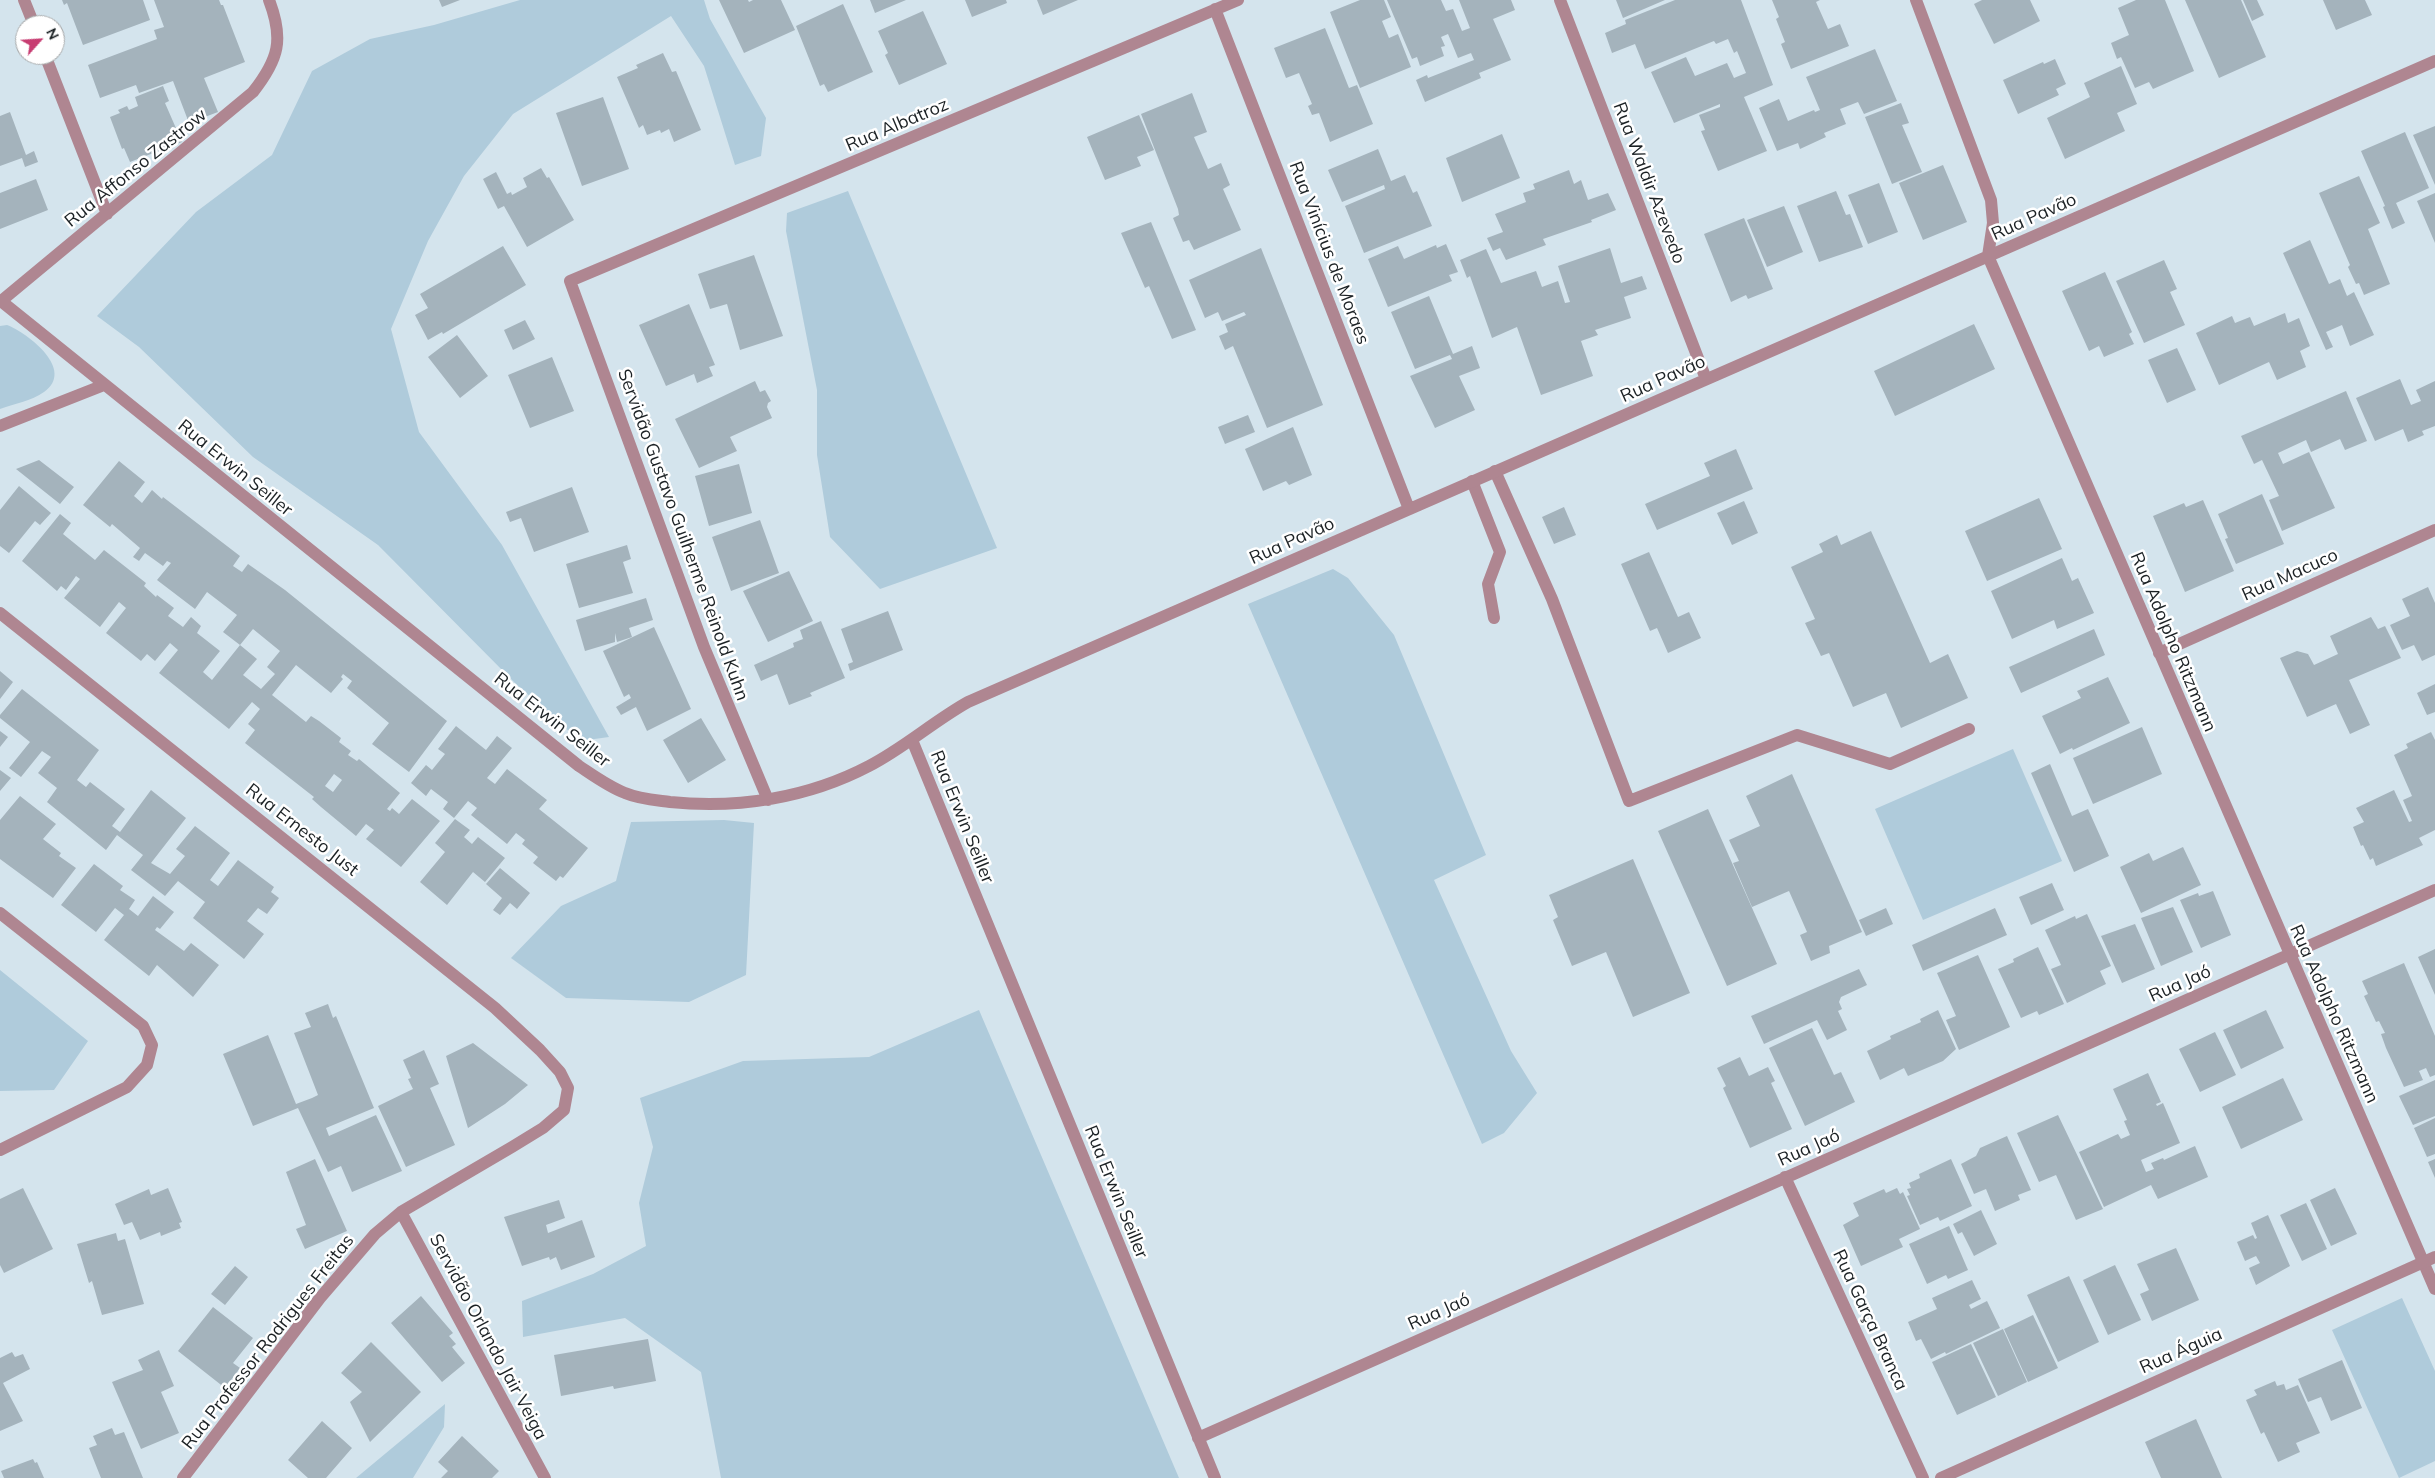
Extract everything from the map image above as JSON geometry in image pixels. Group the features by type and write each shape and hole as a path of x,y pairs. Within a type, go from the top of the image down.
{"street":[{"path":"24,0 30,15"},
{"name":"Rua Affonso Zastrow","path":"0,302 253,92 267,72 278,47 279,32 269,0"},
{"name":"Rua Albatroz","path":"570,281 1238,0"},
{"name":"Rua Waldir Azevedo","path":"1560,0 1706,379"},
{"path":"1916,0 1991,200 1993,223 1988,256"},
{"name":"Rua Vinícius de Moraes","path":"1215,10 1409,509"},
{"name":"Rua Pavão","path":"912,740 942,716 968,702 2435,61"},
{"path":"49,65 107,214"},
{"name":"Rua Adolpho Ritzmann","path":"1988,256 2289,955 2429,1259 2435,1289"},
{"name":"Servidão Gustavo Guilherme Reinold Kuhn","path":"570,281 704,647 768,800"},
{"name":"Rua Erwin Seiller","path":"0,302 579,766 602,782 626,794 652,800 686,804 768,800 816,789 842,780 912,740 1215,1478"},
{"path":"0,426 104,385"},
{"path":"1495,471 1552,599 1629,801 1796,735 1890,764 1970,729"},
{"path":"1472,481 1500,552 1488,584 1494,618"},
{"name":"Rua Macuco","path":"2159,653 2435,530"},
{"name":"Rua Ernesto Just","path":"0,613 495,1008 540,1050 560,1072 568,1088"},
{"name":"Rua Jaó","path":"1198,1438 2435,890"},
{"path":"0,913 143,1026 152,1044 147,1065 127,1087 0,1150"},
{"name":"Rua Professor Rodrigues Freitas","path":"183,1478 320,1298 375,1234 401,1212 543,1128 564,1110 568,1088"},
{"name":"Rua Garça Branca","path":"1785,1178 1923,1478"},
{"name":"Servidão Orlando Jair Veiga","path":"401,1212 545,1478"},
{"name":"Rua Águia","path":"1941,1478 2429,1259"}],"shaded area":[{"path":"520,0 704,0 710,19 766,118 761,156 735,165 704,66 671,16 513,114 464,176 428,241 391,329 419,432 502,545 609,737 580,741 515,683 378,545 253,457 139,347 97,316 196,212 272,155 312,71 370,39 434,25"},
{"path":"848,191 997,548 880,589 830,537 817,455 817,390 786,231 787,213"},
{"path":"7,325 26,336 45,353 52,363 55,373 52,383 44,392 28,400 0,409 0,326"},
{"path":"1333,569 1348,578 1394,635 1486,855 1434,880 1511,1051 1537,1093 1504,1133 1482,1144 1248,604"},
{"path":"2013,749 2062,861 1923,920 1875,809"},
{"path":"724,820 754,823 746,975 689,1002 566,998 511,958 561,906 616,881 631,822"},
{"path":"0,970 88,1041 54,1090 0,1091"},
{"path":"979,1010 1179,1478 721,1478 701,1372 625,1318 523,1337 522,1301 593,1274 646,1246 639,1203 653,1147 640,1098 743,1061 869,1057"},
{"path":"2402,1298 2435,1371 2435,1461 2399,1478 2332,1330"},
{"path":"445,1404 444,1427 413,1478 356,1478"}],"building":[{"path":"62,0 143,0 150,20 83,45 67,3 64,5"},
{"path":"154,0 219,0 221,5 223,5 245,62 204,78 218,112 189,123 173,81 139,93 136,85 100,98 88,65 157,39 154,30 164,27"},
{"path":"439,0 460,0 442,7"},
{"path":"719,0 748,0 749,2 753,0 781,0 795,30 744,53"},
{"path":"870,0 906,0 875,13"},
{"path":"965,0 1006,0 1007,3 972,17"},
{"path":"1037,0 1078,0 1043,15"},
{"path":"1360,0 1384,0 1391,17 1382,21 1389,38 1398,34 1411,67 1360,88 1330,12"},
{"path":"1387,0 1441,0 1446,11 1453,9 1462,31 1470,28 1459,0 1511,0 1515,10 1493,19 1511,60 1479,73 1481,78 1425,102 1416,80 1427,75 1428,78 1474,60 1471,53 1458,58 1448,34 1441,37 1445,46 1441,47 1444,56 1420,66 1417,57 1412,59"},
{"path":"1616,0 1665,0 1623,18"},
{"path":"1675,0 1741,0 1773,85 1744,97 1767,151 1718,171 1701,131 1705,130 1699,115 1720,107 1720,104 1674,123 1651,72 1686,57 1695,76 1727,63 1734,78 1746,73 1737,51 1734,53 1728,39 1716,44 1714,41 1645,69 1635,44 1612,53 1605,33 1626,24 1625,20"},
{"path":"1772,0 1820,0 1816,2 1828,29 1840,24 1849,46 1791,69 1781,44 1785,42 1776,19 1779,17"},
{"path":"1982,0 2030,0 2040,21 1994,44 1974,4"},
{"path":"2136,0 2165,0 2194,71 2153,89 2149,82 2135,88 2121,57 2117,59 2111,43 2129,35 2118,8"},
{"path":"2185,0 2241,0 2266,57 2219,78"},
{"path":"2243,0 2257,0 2264,15 2252,21"},
{"path":"2323,0 2365,0 2372,15 2336,30"},
{"path":"843,4 873,72 828,92 824,84 820,86 796,26"},
{"path":"923,11 947,64 899,85 885,55 888,53 878,31"},
{"path":"1325,28 1349,88 1357,85 1373,124 1330,142 1319,113 1312,115 1308,106 1312,104 1299,73 1286,78 1274,48"},
{"path":"1875,49 1897,101 1864,114 1858,102 1840,109 1846,124 1824,133 1826,137 1800,149 1798,143 1777,151 1759,108 1779,99 1788,121 1814,110 1815,112 1820,110 1806,77"},
{"path":"663,53 672,72 676,71 701,130 674,142 669,129 661,133 660,130 647,135 643,125 639,128 617,77 638,68 636,65"},
{"path":"2055,59 2066,84 2056,89 2059,95 2018,114 2003,80 2043,62 2044,64"},
{"path":"2121,66 2137,104 2117,113 2125,131 2065,159 2047,118 2090,97 2084,83"},
{"path":"163,86 169,101 165,103 182,142 130,162 124,148 122,149 110,117 120,113 118,110 127,106 129,110 138,106 135,97"},
{"path":"1192,93 1207,132 1194,137 1208,169 1221,163 1230,185 1223,189 1241,230 1194,250 1189,240 1183,242 1173,218 1179,215 1178,209 1141,114"},
{"path":"603,97 629,169 582,186 556,113"},
{"path":"1901,103 1909,123 1902,125 1922,172 1892,184 1865,117"},
{"path":"10,112 26,155 34,151 38,162 25,167 22,158 0,166 0,116"},
{"path":"1139,115 1154,150 1137,157 1141,166 1105,180 1087,137"},
{"path":"2435,126 2435,185 2413,135"},
{"path":"2405,132 2429,188 2396,203 2405,223 2392,229 2383,207 2385,206 2361,151"},
{"path":"1502,134 1520,178 1462,202 1446,158"},
{"path":"1378,149 1391,181 1405,175 1413,193 1417,191 1432,226 1364,253 1345,206 1385,189 1384,185 1342,202 1328,170"},
{"path":"1943,165 1967,222 1923,240 1899,183"},
{"path":"541,168 547,178 549,177 574,220 527,247 504,206 498,209 483,179 496,172 507,194 511,192 512,195 527,187 523,178"},
{"path":"1569,170 1574,184 1581,180 1588,200 1608,193 1616,210 1591,220 1592,222 1543,239 1546,245 1506,260 1500,248 1493,251 1487,238 1503,232 1495,214 1526,202 1523,193 1535,189 1533,184"},
{"path":"2359,176 2380,223 2368,229 2390,284 2364,295 2359,283 2356,284 2348,267 2350,265 2319,193"},
{"path":"36,179 48,210 0,229 0,193"},
{"path":"1879,183 1898,232 1868,244 1848,195"},
{"path":"1836,191 1846,215 1850,214 1863,247 1819,262 1797,206"},
{"path":"2435,193 2435,243 2417,201"},
{"path":"1784,206 1803,252 1767,267 1747,220"},
{"path":"1744,218 1773,289 1748,299 1746,295 1731,302 1704,234"},
{"path":"1151,222 1196,330 1172,339 1149,286 1145,288 1121,233"},
{"path":"2310,240 2329,284 2340,279 2347,296 2354,292 2374,335 2350,346 2342,325 2326,332 2333,347 2326,350 2283,253"},
{"path":"1446,244 1458,272 1449,275 1452,281 1388,307 1368,259 1398,246 1404,259 1436,245 1437,248"},
{"path":"503,246 526,285 443,334 442,332 428,340 415,315 428,308 420,294"},
{"path":"1261,248 1323,405 1267,428 1233,346 1225,350 1219,336 1228,332 1225,324 1246,315 1244,312 1222,321 1218,312 1205,318 1189,280"},
{"path":"1610,248 1621,283 1642,276 1647,289 1624,297 1631,318 1595,330 1598,335 1581,341 1593,376 1541,395 1517,327 1492,338 1470,276 1467,278 1460,260 1486,249 1501,283 1536,271 1542,287 1558,281 1565,303 1570,302 1558,266"},
{"path":"754,255 783,336 740,350 727,304 710,309 698,274"},
{"path":"2164,260 2177,289 2170,292 2185,325 2144,343 2116,281"},
{"path":"2105,272 2132,332 2129,334 2134,344 2104,357 2099,346 2089,351 2062,291"},
{"path":"1429,296 1453,354 1472,346 1480,368 1459,376 1475,410 1435,428 1410,376 1452,359 1450,355 1415,369 1391,312"},
{"path":"689,304 715,365 709,367 713,376 697,383 694,374 666,386 639,325"},
{"path":"2285,313 2288,323 2299,318 2310,346 2300,351 2306,367 2277,380 2269,362 2219,385 2196,333 2232,316 2235,323 2250,317 2254,326"},
{"path":"525,320 535,339 513,350 504,330"},
{"path":"1974,324 1995,369 1895,416 1874,371"},
{"path":"457,335 488,376 460,398 428,357"},
{"path":"2177,348 2196,390 2167,403 2148,360"},
{"path":"552,357 574,411 530,428 508,375"},
{"path":"2400,379 2411,405 2421,401 2416,390 2435,381 2435,426 2422,431 2424,435 2408,442 2403,429 2375,441 2356,398"},
{"path":"755,381 760,392 765,390 771,401 767,407 772,418 730,437 737,451 699,468 675,419"},
{"path":"2346,391 2367,441 2345,450 2340,439 2311,452 2306,440 2278,453 2283,464 2309,452 2335,508 2282,531 2269,500 2279,496 2262,460 2254,464 2241,436"},
{"path":"1248,415 1255,432 1225,444 1218,427"},
{"path":"1293,427 1312,475 1289,485 1286,481 1263,491 1245,449"},
{"path":"1736,449 1753,489 1657,530 1645,504 1710,476 1704,463"},
{"path":"39,460 74,487 60,504 16,469"},
{"path":"119,461 145,482 134,496 142,503 152,490 162,499 163,497 240,556 233,566 242,572 248,564 285,590 447,721 409,772 372,744 389,723 347,688 352,681 343,674 341,677 343,679 331,693 296,665 272,695 306,722 311,716 319,721 341,738 339,742 351,751 348,755 357,761 359,759 400,793 387,809 390,811 392,808 399,814 412,799 440,821 401,867 366,839 374,830 366,824 356,836 312,799 314,797 245,743 255,730 248,724 260,709 252,702 229,729 159,673 178,650 170,643 155,661 147,654 141,661 106,633 126,608 119,602 100,627 64,598 80,579 76,576 66,590 61,586 57,591 22,561 60,514 71,523 63,534 95,560 104,550 146,583 144,586 156,597 157,595 174,608 168,616 183,627 191,617 201,626 197,633 220,651 203,672 212,680 240,645 223,632 237,615 207,592 195,609 157,580 171,563 167,561 163,566 145,553 139,561 133,557 140,548 112,524 110,527 83,505","holes":["253,629 280,651 267,667 275,674 261,689 243,675 257,659 240,645","334,774 342,780 333,792 325,786"]},
{"path":"739,464 752,513 709,526 695,476"},
{"path":"19,486 51,513 40,525 35,521 9,553 0,546 0,510"},
{"path":"572,487 589,532 534,552 521,518 510,522 506,512"},
{"path":"2262,494 2284,544 2236,564 2225,539 2228,538 2218,514"},
{"path":"2039,498 2062,549 1987,581 1965,531"},
{"path":"2203,500 2234,571 2185,592 2153,516 2184,503 2186,507"},
{"path":"1744,501 1758,533 1732,545 1717,513"},
{"path":"1564,507 1576,535 1554,544 1542,517"},
{"path":"760,520 779,573 731,591 712,537"},
{"path":"1871,531 1930,663 1948,654 1968,698 1901,728 1886,693 1853,707 1829,653 1821,656 1805,623 1815,619 1791,567 1823,552 1819,544 1837,535 1841,545"},
{"path":"627,545 631,559 623,562 633,593 579,608 566,564"},
{"path":"1649,552 1678,617 1689,612 1701,638 1668,653 1657,628 1650,631 1621,564"},
{"path":"2062,558 2072,581 2078,578 2094,613 2057,629 2054,620 2012,639 1991,591"},
{"path":"789,571 813,621 768,642 743,591"},
{"path":"2428,587 2435,603 2435,655 2422,661 2414,645 2402,650 2390,625 2410,616 2402,599"},
{"path":"646,598 653,620 629,628 632,637 617,642 615,633 615,642 585,651 576,620"},
{"path":"888,611 903,650 850,671 848,664 853,662 841,629"},
{"path":"2371,617 2378,629 2385,626 2401,658 2349,680 2370,725 2350,734 2336,704 2307,717 2280,658 2297,651 2308,654 2314,665 2338,654 2330,636"},
{"path":"821,621 845,678 810,693 812,696 789,705 777,674 761,681 754,665 794,647 793,643 803,639 800,630"},
{"path":"654,627 691,709 647,731 636,707 621,715 616,707 631,698 629,694 624,697 603,651"},
{"path":"2094,629 2105,655 2021,693 2009,667"},
{"path":"0,671 13,682 0,699"},
{"path":"2108,677 2130,723 2073,750 2072,748 2060,754 2042,716 2081,698 2077,691"},
{"path":"2435,684 2435,712 2427,715 2417,693"},
{"path":"22,689 99,750 77,780 86,787 90,782 125,809 112,826 120,832 151,790 186,818 151,863 170,874 185,856 176,849 195,826 230,853 210,880 218,886 238,860 274,887 271,892 279,898 267,914 258,908 247,921 264,934 244,959 193,918 205,902 178,881 165,896 131,870 143,855 117,835 106,850 47,802 57,788 38,773 51,757 42,751 21,777 9,768 30,742 0,718 0,715"},
{"path":"701,718 726,760 688,783 663,740"},
{"path":"456,726 486,750 497,736 512,748 487,778 495,784 507,769 547,800 539,809 588,848 563,878 560,876 556,881 533,863 538,857 522,844 525,840 516,833 507,844 471,815 477,808 468,801 454,818 443,809 448,802 431,789 426,796 411,783 426,765 432,770 445,754 438,749"},
{"path":"2142,727 2162,774 2093,804 2073,758"},
{"path":"0,731 8,737 0,747"},
{"path":"2431,732 2435,740 2435,830 2419,838 2423,845 2376,866 2373,858 2370,860 2363,845 2361,846 2353,827 2364,822 2356,808 2394,790 2409,822 2412,821 2403,800 2412,796 2394,755 2408,748 2406,744"},
{"path":"2050,764 2072,816 2088,809 2109,856 2074,872 2031,773"},
{"path":"0,770 11,778 0,791"},
{"path":"1792,774 1862,932 1829,946 1830,953 1811,961 1800,935 1807,932 1789,891 1752,907 1733,863 1739,861 1729,840 1760,826 1746,796"},
{"path":"20,796 56,824 43,839 61,853 59,856 76,868 53,898 0,859 0,820"},
{"path":"1708,809 1777,964 1727,986 1658,831"},
{"path":"455,819 470,830 464,837 472,844 478,837 505,858 485,882 473,872 447,905 420,882 445,852 435,843"},
{"path":"2183,847 2201,885 2141,913 2120,867 2149,853 2153,861"},
{"path":"1633,859 1690,993 1633,1017 1606,952 1572,966 1553,920 1558,917 1549,895"},
{"path":"94,864 123,886 120,890 135,900 129,909 138,916 153,896 174,912 160,929 157,927 155,930 184,951 191,943 219,965 193,997 157,965 149,976 104,940 124,915 115,908 96,932 61,905"},
{"path":"500,868 530,893 517,909 510,903 500,915 493,910 502,898 486,884"},
{"path":"2052,883 2064,910 2031,925 2019,897"},
{"path":"2213,891 2231,935 2201,948 2180,900 2198,893 2199,896"},
{"path":"2173,907 2193,952 2161,966 2141,918"},
{"path":"1886,908 1893,924 1866,936 1859,920"},
{"path":"1995,908 2007,935 1923,971 1912,945"},
{"path":"2087,914 2111,966 2100,971 2106,984 2067,1003 2051,969 2061,965 2045,930 2075,916 2076,919"},
{"path":"2135,924 2155,969 2122,983 2101,936"},
{"path":"2038,947 2064,1004 2039,1015 2037,1011 2021,1018 1998,969 2014,962 2013,959"},
{"path":"2435,949 2435,995 2418,957"},
{"path":"1978,955 2010,1027 1959,1050 1946,1020 1956,1016 1937,973"},
{"path":"2404,963 2435,1036 2435,1075 2430,1077 2426,1068 2419,1071 2423,1080 2404,1087 2381,1034 2385,1033 2379,1021 2376,1022 2364,996 2368,994 2362,981"},
{"path":"1859,969 1867,985 1841,997 1839,1002 1842,1009 1838,1011 1847,1030 1827,1040 1817,1020 1764,1044 1751,1016"},
{"path":"328,1004 333,1018 336,1016 374,1108 326,1128 329,1136 376,1115 402,1171 352,1192 341,1166 328,1172 298,1108 253,1126 223,1054 268,1035 296,1104 312,1098 318,1095 294,1033 311,1027 305,1013"},
{"path":"1938,1010 1956,1049 1943,1061 1908,1076 1904,1068 1880,1080 1867,1051 1891,1039 1890,1036 1921,1022 1920,1019"},
{"path":"2266,1010 2284,1048 2241,1069 2223,1030"},
{"path":"1812,1028 1834,1075 1841,1072 1855,1102 1805,1126 1769,1048"},
{"path":"2215,1032 2236,1075 2200,1092 2179,1049"},
{"path":"473,1043 528,1085 505,1104 468,1128 446,1056"},
{"path":"424,1050 439,1084 430,1088 455,1145 406,1167 378,1106 413,1089 408,1079 411,1078 403,1060"},
{"path":"1740,1057 1749,1076 1768,1067 1775,1081 1771,1083 1792,1129 1750,1148 1723,1088 1726,1086 1717,1068"},
{"path":"2148,1073 2161,1102 2156,1104 2157,1106 2163,1103 2180,1143 2141,1160 2146,1172 2154,1169 2151,1163 2163,1158 2164,1160 2195,1146 2208,1177 2158,1199 2151,1185 2104,1207 2079,1152 2118,1134 2121,1139 2130,1135 2124,1121 2127,1120 2113,1089"},
{"path":"2283,1078 2303,1120 2241,1149 2222,1107"},
{"path":"2435,1080 2435,1116 2413,1125 2399,1096"},
{"path":"2058,1115 2103,1209 2076,1220 2056,1175 2039,1182 2017,1133"},
{"path":"2435,1118 2435,1154 2427,1157 2414,1128"},
{"path":"2007,1136 2031,1190 2018,1195 2020,1200 1995,1211 1986,1189 1974,1194 1961,1164 1976,1156 1980,1148"},
{"path":"315,1159 347,1231 305,1249 296,1229 306,1225 286,1172"},
{"path":"1951,1159 1972,1206 1940,1221 1938,1217 1920,1225 1907,1196 1910,1195 1907,1189 1911,1188 1909,1183 1920,1178 1919,1174"},
{"path":"2435,1159 2435,1178 2428,1162"},
{"path":"23,1188 53,1249 4,1273 0,1265 0,1199"},
{"path":"168,1188 182,1222 179,1223 181,1228 161,1236 160,1232 140,1240 132,1222 124,1225 115,1204 149,1189 151,1195"},
{"path":"1897,1188 1900,1194 1903,1192 1920,1229 1899,1239 1903,1247 1861,1266 1843,1225 1859,1216 1853,1203 1884,1189 1886,1193"},
{"path":"2335,1188 2357,1234 2331,1246 2310,1200"},
{"path":"559,1200 565,1218 546,1225 548,1233 582,1220 595,1257 561,1270 556,1257 550,1260 549,1257 522,1266 504,1217"},
{"path":"2306,1203 2327,1249 2302,1261 2280,1215"},
{"path":"1981,1210 1997,1244 1974,1256 1962,1232 1958,1234 1953,1224"},
{"path":"2268,1215 2290,1266 2256,1285 2249,1268 2260,1263 2256,1256 2245,1261 2237,1242 2253,1235 2255,1239 2257,1238 2251,1223"},
{"path":"1949,1226 1968,1270 1948,1279 1946,1275 1927,1284 1909,1244"},
{"path":"116,1233 118,1241 125,1239 144,1304 102,1315 92,1281 89,1283 77,1244"},
{"path":"2176,1248 2199,1300 2152,1321 2140,1294 2149,1290 2137,1264"},
{"path":"2115,1265 2141,1320 2108,1335 2083,1280"},
{"path":"235,1266 248,1277 225,1305 211,1294"},
{"path":"2069,1276 2099,1342 2058,1362 2027,1295"},
{"path":"1972,1280 1981,1299 1969,1305 1971,1309 1987,1301 2000,1328 1946,1354 1945,1352 1931,1359 1921,1339 1916,1341 1908,1322 1937,1309 1932,1298"},
{"path":"421,1296 453,1333 449,1336 456,1344 452,1347 465,1363 442,1382 391,1323"},
{"path":"213,1307 253,1338 233,1363 240,1368 225,1388 178,1351"},
{"path":"2033,1315 2058,1368 2028,1382 2004,1329"},
{"path":"2003,1329 2027,1382 1998,1396 1973,1343"},
{"path":"648,1339 656,1381 614,1389 613,1386 561,1396 554,1355"},
{"path":"371,1342 421,1392 370,1442 350,1402 362,1392 341,1373"},
{"path":"1971,1344 1996,1397 1957,1415 1932,1362"},
{"path":"159,1350 174,1386 161,1392 179,1433 141,1449 112,1382 143,1370 138,1360"},
{"path":"12,1352 15,1357 23,1354 30,1369 3,1383 23,1421 0,1431 0,1358"},
{"path":"2342,1360 2362,1408 2331,1421 2321,1397 2308,1402 2298,1379"},
{"path":"2275,1381 2277,1386 2284,1384 2286,1390 2298,1385 2320,1433 2296,1443 2300,1452 2278,1462 2264,1432 2261,1434 2246,1400 2257,1395 2254,1390"},
{"path":"2196,1419 2222,1478 2161,1478 2145,1442"},
{"path":"322,1421 352,1448 326,1478 308,1478 288,1460"},
{"path":"112,1428 115,1435 124,1432 143,1478 101,1478 89,1448 97,1445 93,1436"},
{"path":"462,1436 499,1471 492,1478 441,1478 448,1471 438,1462"},
{"path":"33,1459 35,1463 37,1462 44,1478 4,1478 1,1471"}]}
